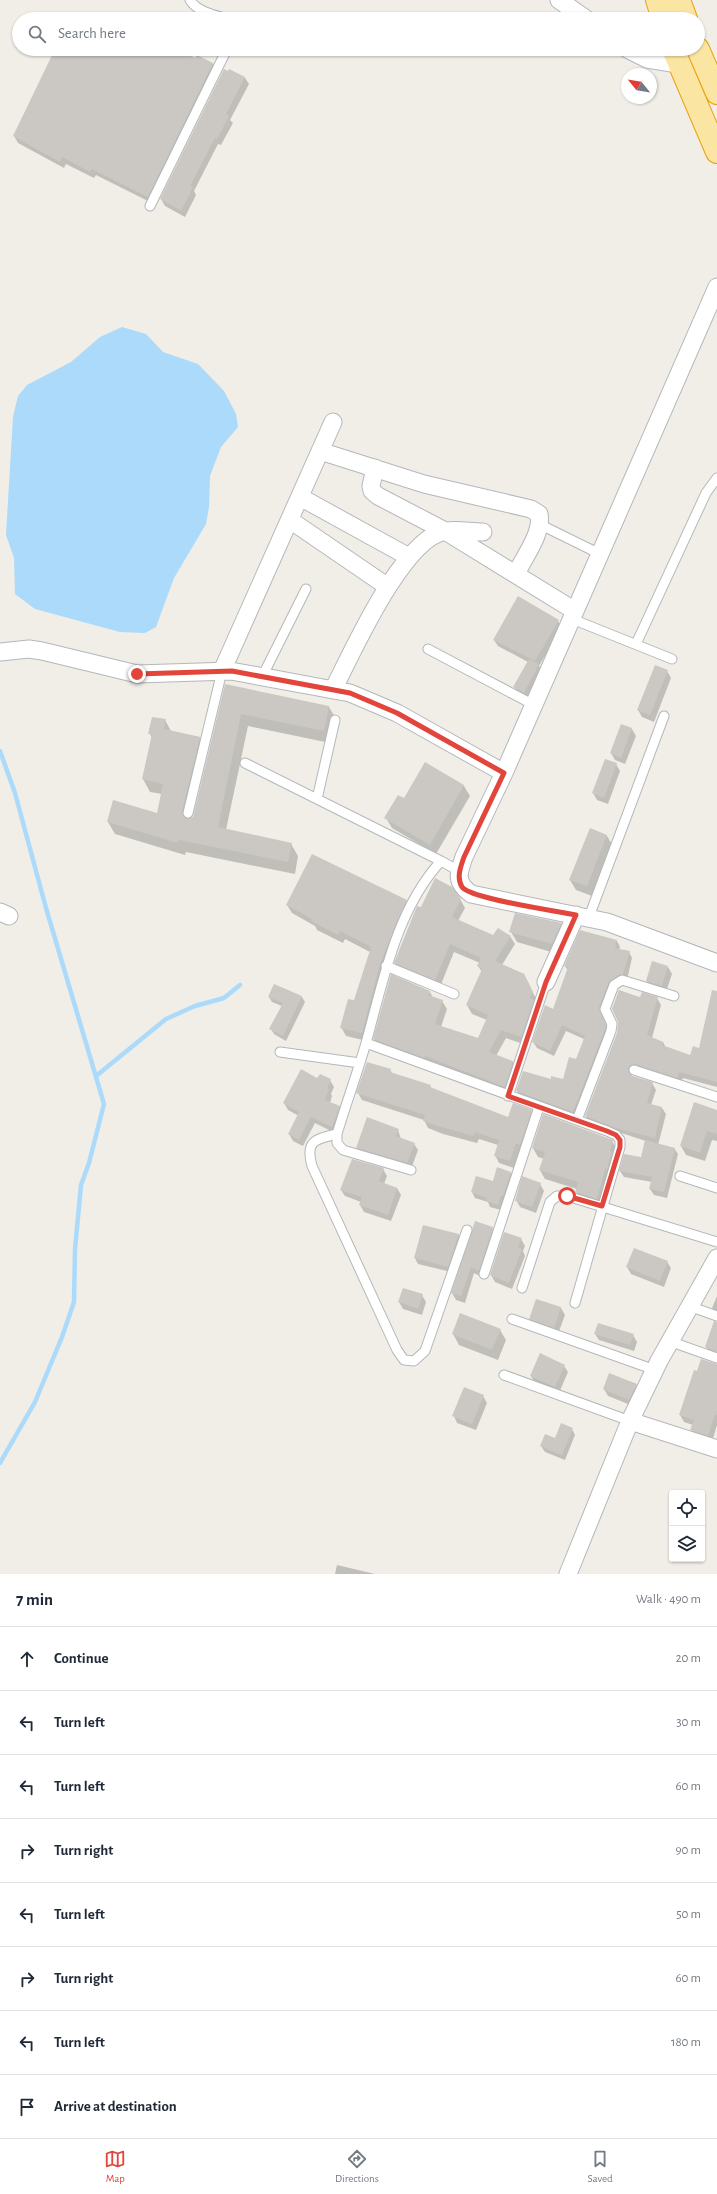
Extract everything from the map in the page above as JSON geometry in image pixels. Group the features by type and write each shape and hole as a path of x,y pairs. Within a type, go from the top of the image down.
{"highway":[{"path":"656,0 660,12"},
{"path":"678,0 683,12"},
{"path":"675,56 717,152"},
{"path":"701,56 717,93"}],"street":[{"path":"559,0 576,12"},
{"path":"641,56 647,59 668,56"},
{"path":"717,287 504,773 459,870 459,880 463,887 471,894 583,916 632,931 717,963"},
{"path":"222,671 333,422"},
{"path":"320,451 450,491 531,509 539,514 539,524 516,574"},
{"path":"375,468 371,486 372,491 445,531 516,574 573,615"},
{"path":"300,497 409,557"},
{"path":"290,520 388,586"},
{"path":"333,690 388,586 409,557 430,538 445,531 483,532"},
{"path":"0,652 29,649 42,651 137,674 222,671 262,676 333,690 362,697 390,709 504,773"},
{"path":"546,982 583,916"},
{"path":"568,1574 630,1421 669,1341 717,1258"},
{"path":"630,1421 717,1449"}],"lane":[{"path":"190,0 195,6 210,12"},
{"path":"150,206 224,56"},
{"path":"636,644 706,493 717,478"},
{"path":"539,524 600,554"},
{"path":"262,676 306,589"},
{"path":"573,615 672,659"},
{"path":"428,649 534,705"},
{"path":"188,813 222,671"},
{"path":"583,916 664,716"},
{"path":"317,799 336,720"},
{"path":"245,763 459,870"},
{"path":"411,1170 342,1150 337,1143 337,1134 366,1043 386,966 403,922 416,898 441,861"},
{"path":"386,966 454,994"},
{"path":"577,1120 611,1031 612,1024 605,1009 617,981 622,980 674,996"},
{"path":"508,1096 546,982"},
{"path":"366,1043 616,1135 620,1140 620,1147 574,1302"},
{"path":"280,1052 360,1063"},
{"path":"634,1070 717,1097"},
{"path":"484,1274 539,1107"},
{"path":"337,1134 319,1138 312,1143 309,1153 312,1166 397,1350 404,1360 414,1361 425,1350 467,1230"},
{"path":"680,1176 717,1188"},
{"path":"522,1288 550,1202 557,1196 567,1196 602,1206 717,1242"},
{"path":"689,1306 717,1316"},
{"path":"512,1320 655,1370"},
{"path":"669,1341 717,1358"},
{"path":"504,1375 630,1421"}],"water":[{"path":"122,327 146,334 163,352 198,364 224,391 236,414 238,427 221,447 210,476 209,507 206,524 174,578 156,627 145,633 120,632 35,609 15,594 14,558 6,535 13,417 18,396 27,385 71,362 100,337"}],"building":[{"path":"52,56 191,56 195,58 199,56 213,63 148,197 92,169 90,172 62,157 60,162 13,136"},
{"path":"224,69 228,71 229,69 245,77 226,114 229,116 217,139 215,138 190,186 193,187 181,211 160,199"},
{"path":"518,596 559,620 535,661 493,640"},
{"path":"529,659 539,664 524,693 513,687"},
{"path":"655,665 668,670 650,715 637,710"},
{"path":"225,684 329,706 324,731 241,714 218,827 292,843 288,862 179,840 178,843 107,822 113,800 157,813 163,784 142,779 152,734 148,734 152,717 166,719 164,729 200,737 182,812 186,819 193,817"},
{"path":"621,724 632,728 621,758 610,753"},
{"path":"605,759 617,763 604,798 592,793"},
{"path":"425,762 464,785 430,845 384,818 398,795 404,798"},
{"path":"590,828 607,835 587,886 569,880"},
{"path":"312,854 407,900 380,964 362,1033 340,1028 348,999 354,1000 371,947 340,931 338,935 311,921 312,919 286,905"},
{"path":"435,878 452,887 461,899 452,917 493,935 498,928 511,936 495,961 524,974 533,992 530,998 534,1000 521,1037 501,1030 489,1052 513,1061 505,1087 425,1056 424,1058 373,1039 391,974 430,991 428,995 443,1000 435,1024 478,1038 488,1015 466,1005 482,969 477,966 481,958 450,944 435,980 394,963 417,906 421,907"},
{"path":"515,913 562,923 552,944 509,932"},
{"path":"580,930 617,940 615,948 630,951 623,974 609,982 599,1007 606,1025 573,1112 516,1091 523,1071 551,1079 551,1076 563,1079 569,1057 576,1059 585,1036 562,1025 550,1051 532,1042 545,1005 553,1009 568,967 564,966"},
{"path":"652,961 668,966 662,986 646,981"},
{"path":"274,984 302,996 283,1036 269,1029 283,1003 268,997"},
{"path":"620,988 619,991 640,997 642,992 658,997 647,1035 663,1042 662,1045 690,1055 693,1046 699,1048 712,990 717,991 717,1082 679,1072 677,1078 635,1064 628,1068 628,1072 632,1076 653,1082 647,1103 662,1107 655,1138 616,1128 585,1116 617,1033 618,1022 612,1009"},
{"path":"367,1062 391,1069 390,1072 431,1085 430,1087 508,1117 513,1103 532,1110 520,1145 516,1143 510,1161 494,1156 499,1140 475,1132 473,1136 438,1126 423,1121 425,1115 356,1093"},
{"path":"301,1069 317,1078 320,1074 331,1079 327,1088 329,1089 325,1100 340,1106 332,1127 311,1117 299,1140 288,1134 299,1112 283,1103"},
{"path":"694,1102 717,1110 717,1134 707,1131 700,1153 680,1146"},
{"path":"543,1114 613,1140 610,1151 612,1152 607,1169 605,1169 597,1199 575,1192 578,1182 539,1170 545,1152 532,1148"},
{"path":"367,1117 399,1129 396,1136 415,1143 407,1163 356,1148"},
{"path":"645,1140 675,1148 664,1192 649,1189 652,1177 619,1171 624,1154 641,1157"},
{"path":"352,1159 384,1168 379,1181 397,1188 388,1215 359,1205 362,1197 340,1190"},
{"path":"497,1167 511,1172 503,1196 501,1195 498,1205 486,1201 487,1198 471,1192 476,1176 493,1181"},
{"path":"522,1176 541,1183 532,1207 515,1201"},
{"path":"475,1221 493,1227 479,1271 471,1267 461,1296 451,1293"},
{"path":"423,1225 459,1234 448,1267 414,1258"},
{"path":"504,1232 522,1238 518,1247 522,1249 509,1283 490,1275"},
{"path":"634,1248 668,1261 660,1281 626,1267"},
{"path":"403,1288 423,1294 418,1309 398,1302"},
{"path":"536,1299 561,1307 554,1328 529,1319"},
{"path":"460,1313 501,1329 492,1350 452,1334"},
{"path":"714,1321 717,1322 717,1352 705,1347"},
{"path":"598,1323 634,1334 630,1345 594,1334"},
{"path":"540,1353 565,1365 555,1387 530,1376"},
{"path":"701,1359 717,1364 717,1415 715,1414 708,1436 690,1430 694,1420 679,1415 694,1370 697,1371"},
{"path":"609,1373 637,1384 629,1400 603,1389"},
{"path":"464,1387 484,1395 472,1424 452,1416"},
{"path":"561,1423 573,1428 562,1455 540,1446 545,1434 555,1438"}],"waterway":[{"path":"0,751 15,793 46,908 104,1104 89,1163 81,1185 75,1249 74,1302 62,1337 35,1402 0,1463"},
{"path":"96,1076 166,1019 195,1006 224,998 240,985"}],"route":[{"path":"137,674 147,675 232,671 350,693 377,703 397,713 504,773 464,857 459,870 459,880 463,887 471,894 576,915 574,923 546,982 508,1096 607,1131 616,1135 620,1140 620,1147 602,1206 567,1196"}]}
